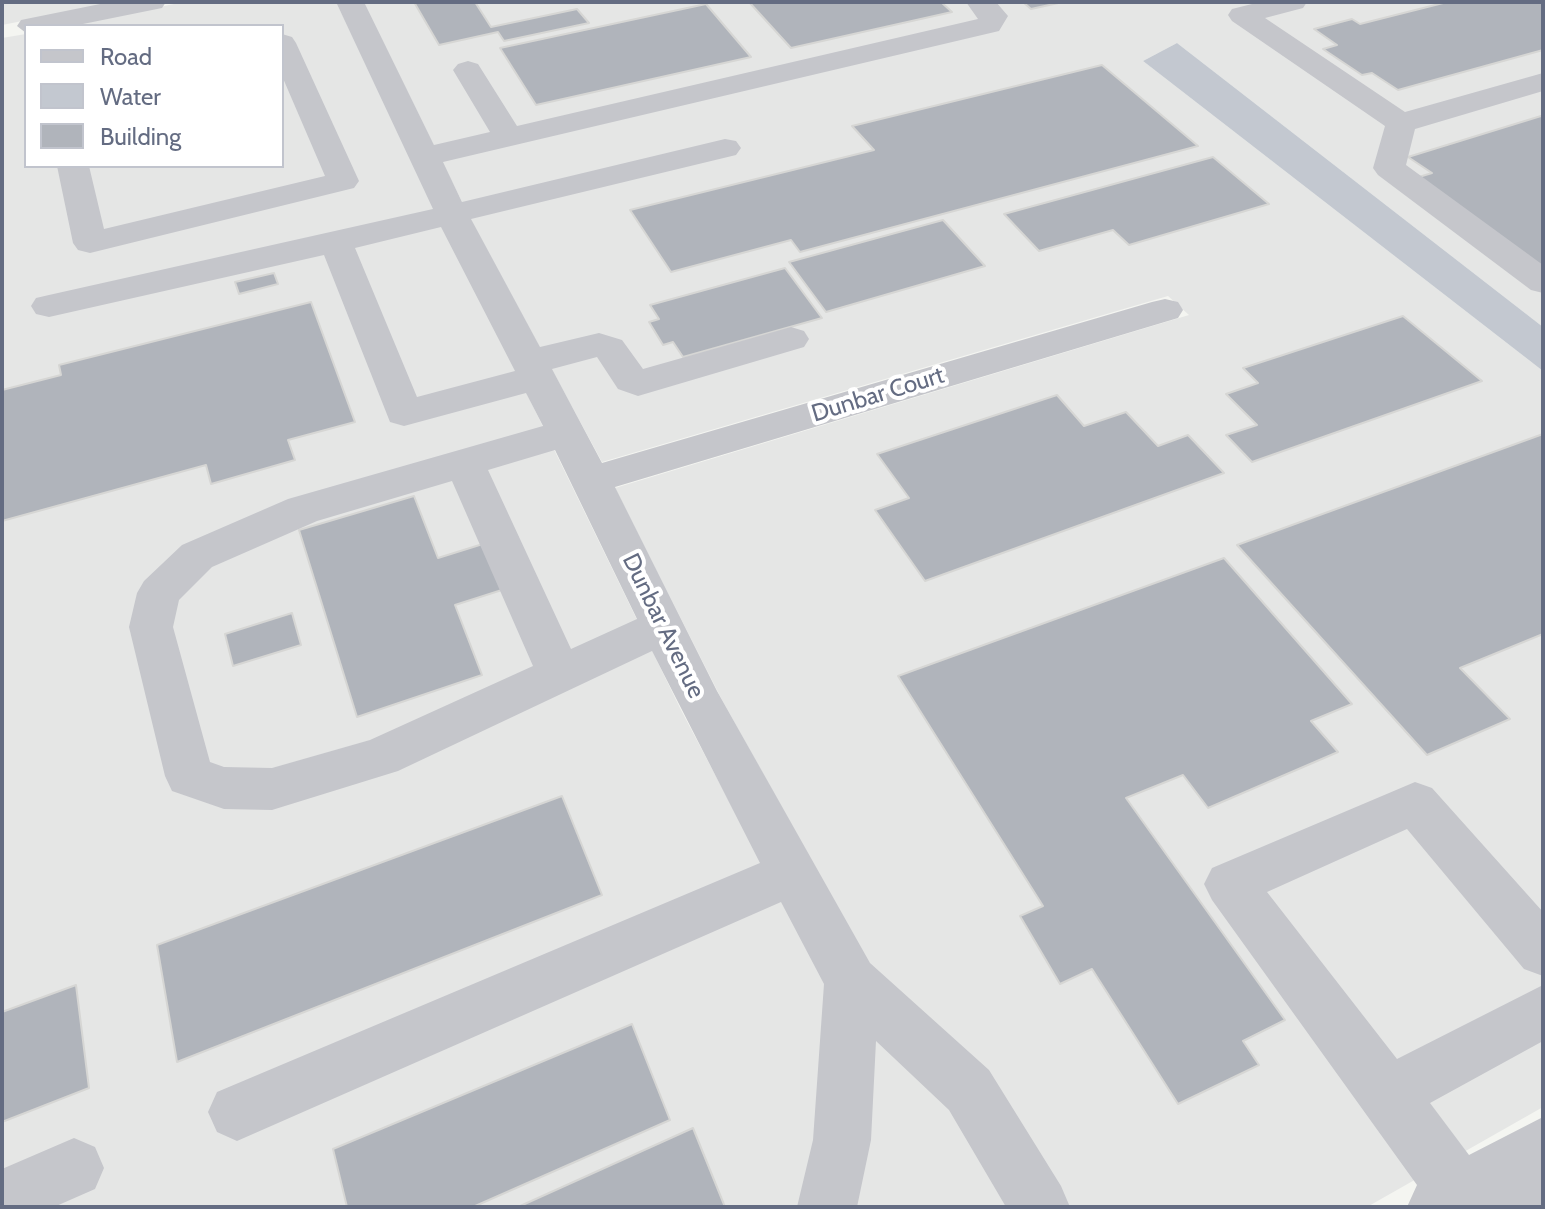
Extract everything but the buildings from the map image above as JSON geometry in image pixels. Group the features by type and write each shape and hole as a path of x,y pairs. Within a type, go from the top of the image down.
{"street":[{"path":"36,21 152,2"},
{"name":"Dunbar Avenue","path":"350,2 452,215 567,433 663,626 851,981 969,1090 1040,1207"},
{"path":"424,157 989,25 994,16 980,2"},
{"path":"1293,2 1242,15 1401,123"},
{"path":"2,32 24,25"},
{"path":"73,168 90,243 343,181 284,55"},
{"path":"468,70 508,137"},
{"path":"1401,123 1543,82"},
{"path":"1401,123 1389,168 1543,282"},
{"path":"49,306 452,215 725,148"},
{"path":"336,242 404,413 599,345 609,348 631,380 638,383 791,339"},
{"name":"Dunbar Court","path":"591,480 1165,310"},
{"path":"567,433 303,510 197,556 159,593 151,627 189,776 224,788 272,789 381,757 663,626"},
{"path":"464,461 559,673"},
{"path":"1495,1185 1388,1095 1230,884 1415,803 1543,951"},
{"path":"237,1112 792,873"},
{"path":"827,1207 842,1140 851,981"},
{"path":"1388,1095 1543,1011"},
{"path":"2,1199 74,1168"}],"shaded area":[{"path":"2,2 119,2 2,25"},
{"path":"184,2 336,2 681,710 829,991 950,1107 1009,1207 2,1207 2,38 24,34 24,168 284,168 284,24 74,24"},
{"path":"363,2 1543,2 1543,327 1177,43 1143,61 1543,371 1543,1107 1367,1207 1070,1207 870,967 720,696 615,488 1189,315 1168,296 602,462 474,226"}],"water":[{"path":"1177,43 1543,327 1543,371 1143,61"}]}
